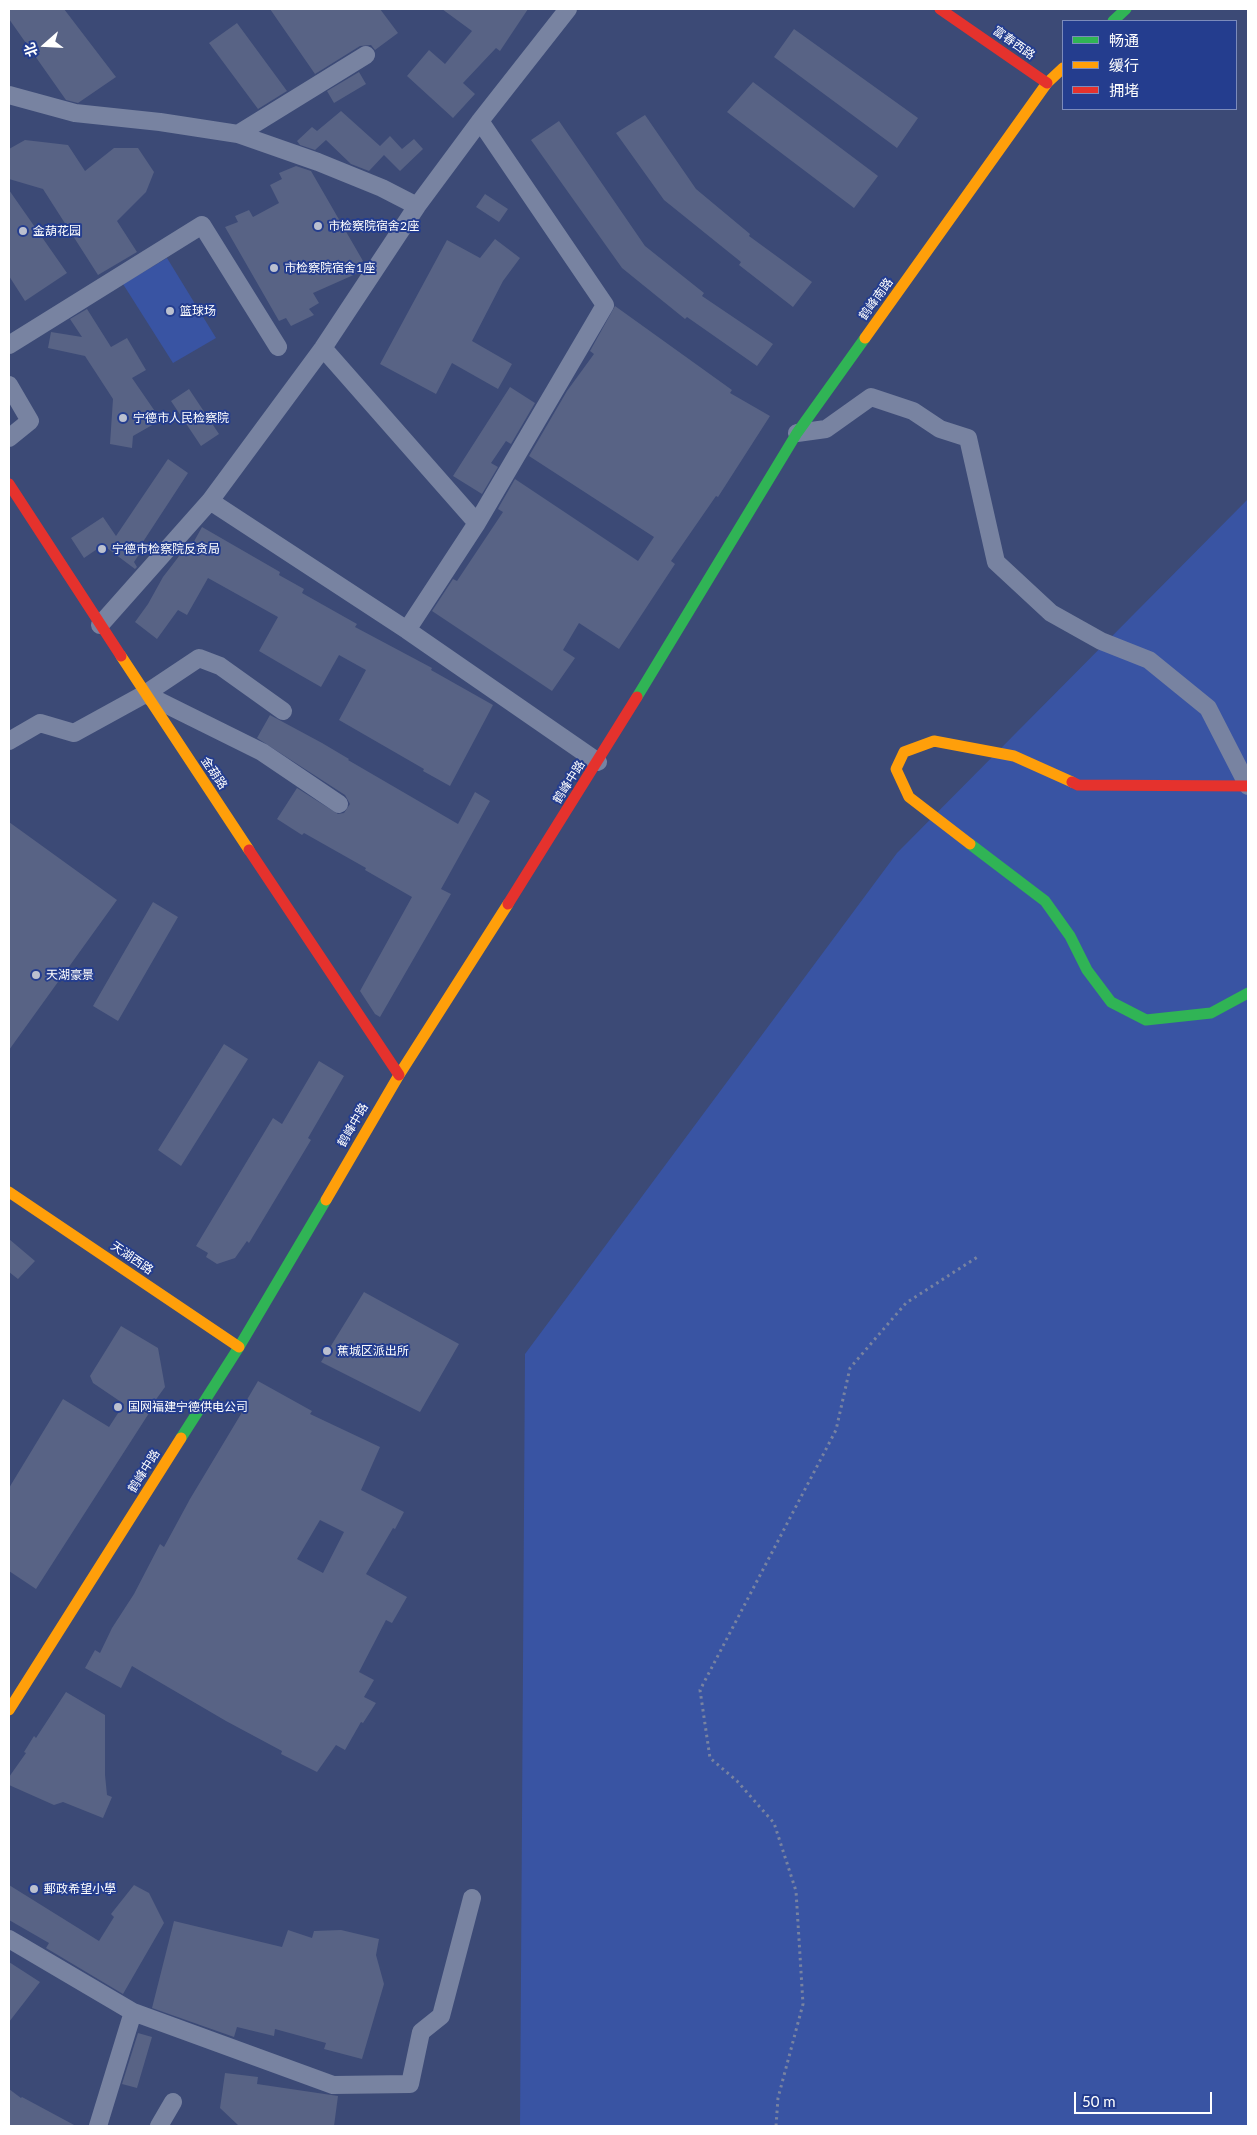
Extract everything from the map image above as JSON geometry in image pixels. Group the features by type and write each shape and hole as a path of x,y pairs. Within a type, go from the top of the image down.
{"street":[{"path":"100,625 210,501 324,348 417,206 480,121 568,9"},
{"name":"富春西路","path":"940,9 1047,83"},
{"path":"1114,20 1126,9"},
{"path":"238,134 366,55"},
{"name":"鹤峰南路","path":"724,556 797,433 1047,83 1062,69"},
{"path":"9,95 75,113 160,122 238,134 318,162 382,188 417,206"},
{"path":"406,630 477,523 605,305 480,121"},
{"path":"9,345 202,225 278,347"},
{"path":"324,348 477,523"},
{"path":"9,385 30,421 9,438"},
{"path":"797,433 826,429 871,397 913,411 940,430 968,438 996,562 1051,613 1101,641 1149,660 1208,708 1248,786 1078,785 1014,756 934,741 904,752 896,769 909,797 1045,901 1070,936 1087,970 1111,1002 1146,1020 1211,1013 1248,993"},
{"name":"金葫路","path":"9,484 145,694 399,1075"},
{"path":"210,501 406,630 598,762"},
{"name":"鹤峰中路","path":"9,1710 239,1347 399,1075 598,762 724,556"},
{"path":"9,741 40,723 74,733 145,694 199,658 220,666 283,711"},
{"path":"145,694 262,752 339,804"},
{"name":"天湖西路","path":"9,1192 239,1347"},
{"path":"9,1939 133,2012 333,2085 410,2084 421,2032 441,2016 472,1898"},
{"path":"98,2126 133,2012"},
{"path":"159,2126 173,2102"}],"path":[{"path":"776,2126 778,2098 803,2004 796,1891 774,1823 737,1781 710,1758 700,1690 836,1430 850,1368 906,1303 980,1256"}],"shaded area":[{"name":"篮球场","path":"167,258 216,338 173,363 123,284"},
{"path":"1248,499 1248,2126 520,2126 525,1354 897,853"}],"building":[{"path":"9,9 64,9 116,77 78,103 66,100 9,19"},
{"path":"270,9 380,9 398,33 375,50 371,45 360,46 315,74"},
{"path":"442,9 528,9 500,51 496,48 463,83 475,94 453,118 407,76 429,50 445,64 472,31"},
{"path":"237,23 287,91 258,109 209,43"},
{"path":"794,29 918,118 897,148 774,57"},
{"path":"359,72 366,84 334,103 327,91"},
{"path":"753,82 878,176 854,208 727,112"},
{"path":"341,111 380,146 390,136 402,149 414,139 423,149 400,171 384,155 369,171 351,164 326,140 315,150 300,145 297,141 312,127 317,131"},
{"path":"645,115 696,189 750,234 749,236 812,282 793,307 739,265 741,262 664,200 616,133"},
{"path":"559,121 645,246 704,293 702,296 773,344 757,366 687,317 685,319 622,268 531,140"},
{"path":"25,140 68,145 85,171 114,148 138,148 154,172 146,192 117,221 137,252 98,275 43,189 9,179 9,149"},
{"path":"296,166 311,171 363,261 354,267 358,273 313,293 319,303 309,309 314,315 291,326 286,318 279,321 225,227 238,222 235,216 249,210 253,217 279,203 270,185 282,179 279,173"},
{"name":"金葫花园","path":"9,190 67,273 25,301 9,276"},
{"path":"485,194 508,209 499,222 476,207"},
{"path":"495,239 520,258 503,281 472,341 512,364 498,389 452,363 436,394 380,364 447,240 480,258"},
{"path":"615,306 732,390 730,393 770,416 718,497 716,496 671,561 675,564 619,649 579,623 563,650 575,658 552,691 432,611 453,579 457,581 503,512 498,509 515,479 638,561 654,537 529,456 567,391 594,354 590,351"},
{"name":"宁德市人民检察院","path":"87,309 111,347 127,338 146,370 132,378 161,420 133,436 132,448 110,444 113,399 85,356 48,348 51,332 82,337 70,319"},
{"path":"510,387 535,403 511,444 506,441 491,463 498,467 482,494 453,476"},
{"path":"189,389 219,434 201,446 171,401"},
{"path":"168,459 188,473 137,551 140,553 134,562 137,567 135,569 103,545 84,558 71,538 103,517 116,536"},
{"path":"202,527 280,572 279,575 304,589 302,593 357,624 355,627 432,668 431,670 493,705 450,786 339,720 366,670 339,655 321,687 300,675 259,651 278,617 208,578 187,615 178,610 157,639 135,622 148,604 163,577 183,551 187,554"},
{"path":"270,715 322,743 458,824 475,792 490,801 441,889 451,894 380,1017 375,1014 360,991 412,897 365,870 366,868 304,833 302,835 277,819 297,788 338,814 344,813 350,804 345,795 257,738"},
{"name":"天湖豪景","path":"9,822 117,900 9,1050"},
{"path":"153,902 178,917 118,1021 93,1006"},
{"path":"224,1044 248,1059 181,1166 158,1150"},
{"path":"319,1061 344,1076 308,1138 311,1140 249,1243 247,1241 235,1258 217,1264 206,1257 208,1253 196,1246 273,1118 282,1124"},
{"path":"9,1239 35,1261 18,1279 9,1272"},
{"path":"364,1292 459,1344 420,1412 321,1362"},
{"path":"121,1326 158,1348 165,1387 149,1409 151,1410 36,1589 9,1571 9,1488 63,1399 109,1427 124,1404 93,1383 90,1376"},
{"path":"258,1381 312,1411 310,1414 380,1447 361,1490 404,1512 366,1574 407,1597 392,1623 386,1620 359,1672 374,1680 364,1697 376,1703 363,1723 361,1722 345,1750 336,1745 317,1772 281,1754 282,1751 226,1721 132,1666 121,1688 85,1668 95,1650 100,1653 112,1628 134,1594 160,1544 164,1547 190,1499 247,1404 245,1403","holes":["320,1520 344,1532 323,1573 297,1559"]},
{"path":"66,1692 105,1715 105,1775 107,1795 112,1797 103,1818 63,1802 54,1805 9,1785 9,1777 26,1753 24,1752 34,1736 36,1738"},
{"path":"9,1885 99,1941 114,1917 111,1914 134,1885 149,1893 164,1923 123,1994 46,1948 49,1943 9,1920"},
{"path":"174,1921 282,1947 288,1930 312,1938 314,1931 341,1930 379,1939 376,1955 384,1984 362,2059 324,2049 326,2043 275,2029 274,2036 237,2027 234,2037 152,2008"},
{"path":"9,1962 40,1982 9,2022"},
{"path":"138,2033 152,2037 137,2088 122,2084"},
{"path":"225,2073 258,2077 257,2084 338,2096 334,2126 239,2126 220,2108"},
{"path":"9,2089 21,2098 76,2126 9,2126"}],"traffic: fast":[{"path":"1114,20 1126,9"},
{"path":"637,697 797,433 865,338"},
{"path":"970,844 1045,901 1070,936 1087,970 1111,1002 1146,1020 1211,1013 1248,993"},
{"path":"181,1438 239,1347 326,1200"}],"traffic: slow":[{"path":"865,338 1047,83 1062,69"},
{"path":"121,656 249,850"},
{"path":"970,844 909,797 896,769 904,752 934,741 1014,756 1072,782"},
{"path":"326,1200 399,1075 508,904"},
{"path":"9,1192 239,1347"},
{"path":"9,1710 181,1438"}],"traffic: jam":[{"path":"940,9 1047,83"},
{"path":"9,484 121,656"},
{"path":"508,904 637,697"},
{"path":"1072,782 1078,785 1248,786"},
{"path":"249,850 399,1075"}],"place":[{"name":"市检察院宿舍2座","path":"318,226"},
{"name":"金葫花园","path":"23,231"},
{"name":"市检察院宿舍1座","path":"274,268"},
{"name":"篮球场","path":"170,311"},
{"name":"宁德市人民检察院","path":"123,418"},
{"name":"宁德市检察院反贪局","path":"102,549"},
{"name":"天湖豪景","path":"36,975"},
{"name":"蕉城区派出所","path":"327,1351"},
{"name":"国网福建宁德供电公司","path":"118,1407"},
{"name":"郵政希望小學","path":"34,1889"}]}
